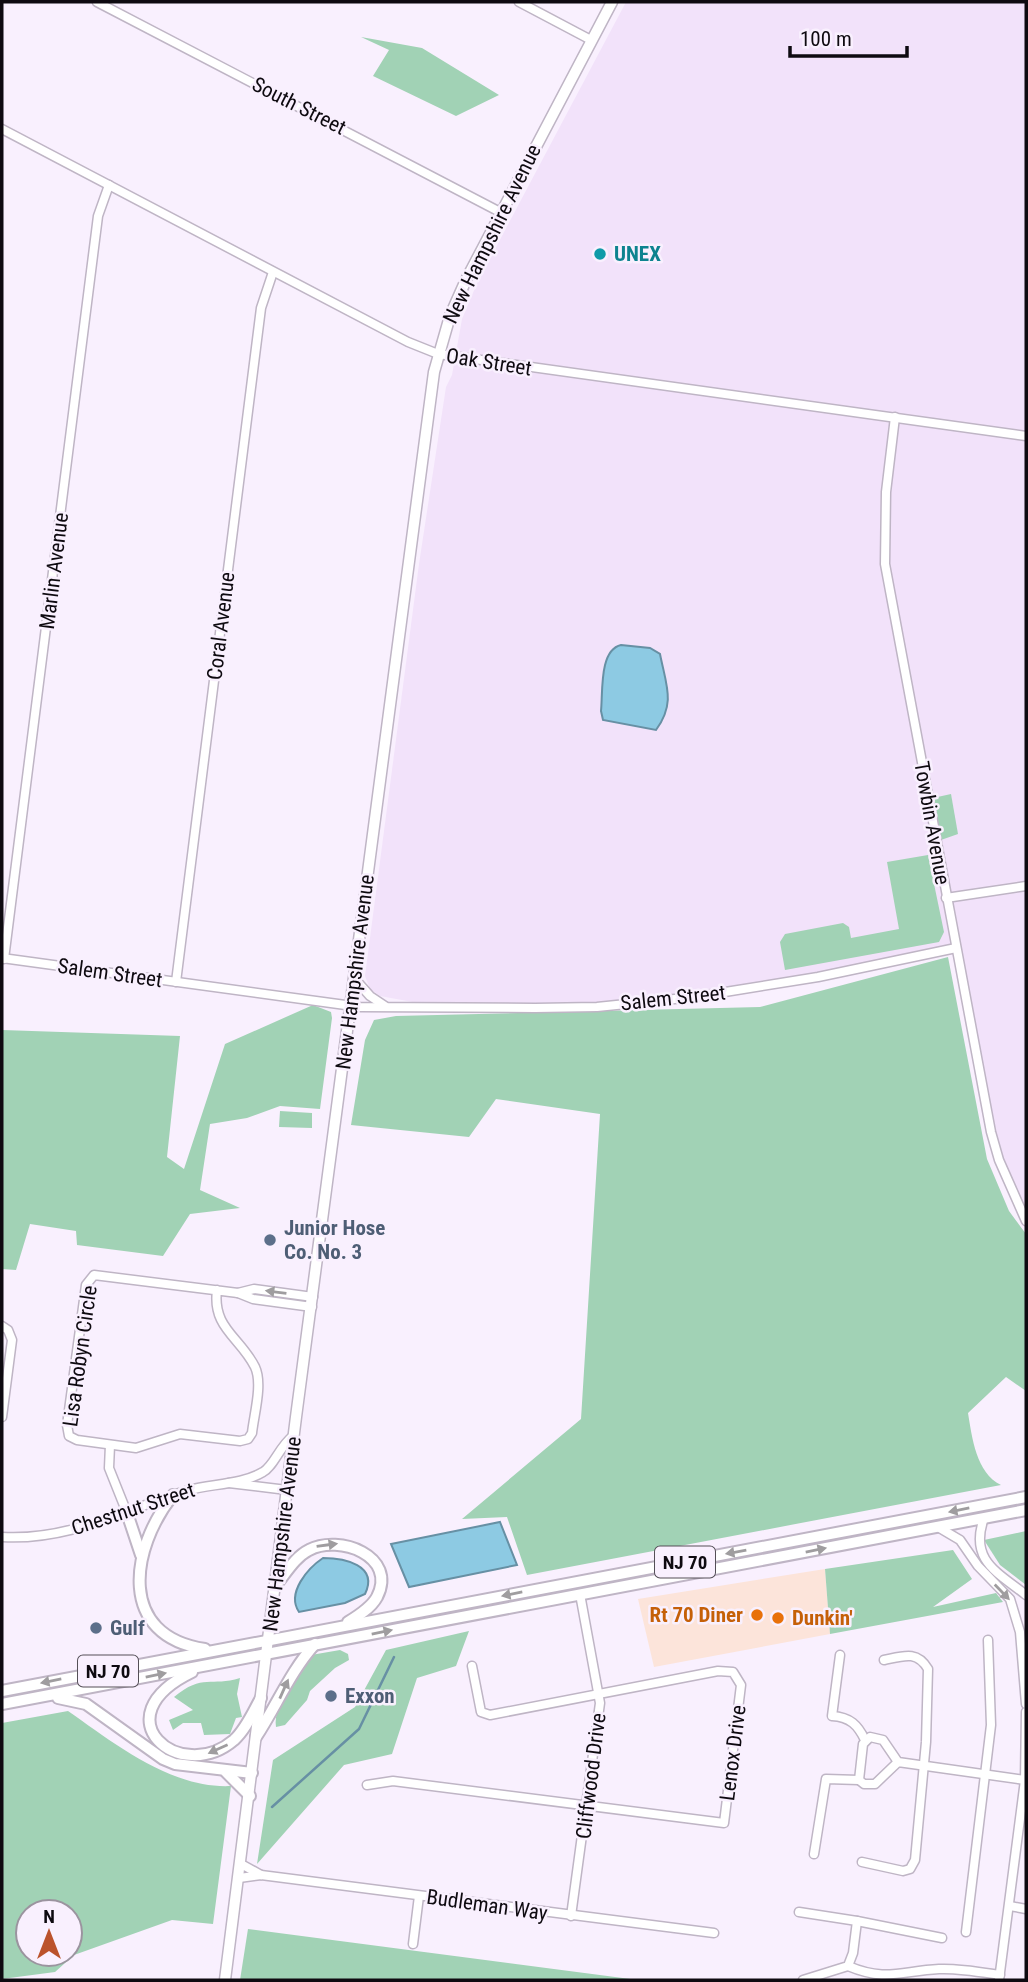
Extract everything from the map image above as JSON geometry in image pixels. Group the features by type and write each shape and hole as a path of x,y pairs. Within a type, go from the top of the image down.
{"highway":[{"path":"173,1495 150,1529 142,1561 140,1596 150,1621 173,1641 215,1650"},
{"name":"NJ 70","path":"2,1691 1026,1497"},
{"name":"NJ 70","path":"2,1704 1026,1510"},
{"path":"127,1513 139,1542 142,1561"},
{"path":"276,1586 293,1563 309,1550 329,1544 361,1550 377,1567 380,1590 373,1603 343,1626"},
{"path":"256,1737 277,1705 292,1673 315,1644"},
{"path":"205,1665 168,1685 151,1705 151,1728 160,1742 171,1750 201,1755 221,1748 244,1729 261,1698"},
{"path":"41,1697 86,1704 163,1759 175,1764 252,1773"},
{"path":"226,1772 250,1796"}],"main road":[{"name":"New Hampshire Avenue","path":"225,1980 407,560 438,354 456,299 612,2"}],"street":[{"name":"South Street","path":"97,2 500,212"},
{"path":"519,2 591,40"},
{"name":"Oak Street","path":"2,129 408,342 438,354 1026,436"},
{"name":"Marlin Avenue","path":"3,959 99,216 110,185"},
{"name":"Coral Avenue","path":"176,982 261,309 273,272"},
{"name":"Towbin Avenue","path":"895,417 886,492 885,564 991,1132 999,1160 1026,1221"},
{"path":"946,898 1026,886"},
{"name":"Salem Street","path":"3,959 350,1005 597,1007 694,997 818,977 956,948"},
{"path":"354,978 370,996 385,1006"},
{"name":"Lisa Robyn Circle","path":"217,1290 218,1316 256,1369 258,1379 250,1437 243,1441 180,1434 136,1448 74,1440 67,1433 88,1279 98,1274 217,1290 238,1293 253,1298 313,1302"},
{"path":"2,1326 8,1330 12,1340 2,1417"},
{"name":"Chestnut Street","path":"2,1537 61,1533 127,1513 173,1495 264,1472 279,1447 293,1436"},
{"path":"110,1444 108,1468 127,1513"},
{"name":"Chestnut Street","path":"223,1482 287,1490"},
{"path":"984,1518 979,1534 982,1555 999,1576 1026,1595"},
{"path":"938,1527 960,1540 978,1566 1010,1599 1020,1632 1026,1704"},
{"name":"Cliffwood Drive","path":"571,1916 589,1806 599,1696 580,1594"},
{"path":"966,1931 990,1725 988,1640"},
{"path":"840,1655 832,1716 850,1720 859,1727 865,1740 859,1780"},
{"path":"862,1862 903,1871 910,1869 915,1860 928,1669 922,1659 914,1655 884,1660"},
{"name":"Lenox Drive","path":"367,1786 393,1781 724,1823 741,1685 736,1675 725,1670 599,1696 485,1715 481,1712 472,1666"},
{"path":"803,1980 848,1966 877,1980 939,1969 999,1978 1023,1825 1026,1712"},
{"path":"865,1740 877,1737 883,1740 898,1762 985,1776 1026,1777"},
{"path":"814,1854 826,1779 859,1780 864,1784 875,1784 898,1762"},
{"name":"Budleman Way","path":"241,1864 261,1875"},
{"name":"Budleman Way","path":"239,1878 261,1875 714,1933"},
{"path":"412,1944 419,1896"},
{"path":"1010,1906 1026,1909"},
{"path":"799,1912 942,1938"},
{"path":"848,1966 853,1953 857,1921"}],"shaded area":[{"path":"626,2 1026,2 1026,1221 999,1160 956,949 818,977 597,1007 440,1007 380,996 370,989 365,976 419,564 446,387 452,375 462,319 478,281"},
{"path":"825,1569 830,1634 654,1667 638,1599"}],"green space":[{"path":"361,37 422,48 499,95 456,116 373,76 389,50"},
{"path":"951,794 958,834 941,840 933,798"},
{"path":"928,855 944,932 939,942 785,970 780,942 785,934 843,923 849,927 851,938 899,929 887,862"},
{"path":"948,957 987,1159 1009,1211 1026,1234 1026,1391 1006,1377 968,1413 981,1463 986,1472 1001,1485 527,1575 507,1517 462,1519 581,1419 600,1114 496,1099 469,1137 351,1125 365,1040 374,1020 396,1016 760,1007"},
{"path":"313,1005 331,1012 332,1018 320,1109 280,1106 247,1118 210,1124 200,1190 240,1208 190,1214 163,1256 77,1245 76,1231 30,1224 16,1270 2,1269 2,1030 180,1036 167,1157 184,1169 225,1044"},
{"path":"280,1111 312,1113 312,1128 279,1127"},
{"path":"1026,1531 1026,1585 1000,1565 984,1540"},
{"path":"953,1550 972,1579 933,1607 996,1593 1003,1602 830,1634 825,1569"},
{"path":"469,1631 456,1666 417,1678 392,1754 344,1765 257,1864 273,1760 355,1707 386,1650"},
{"path":"340,1650 348,1654 349,1660 335,1668 310,1691 307,1700 285,1725 276,1727 282,1699 311,1655"},
{"path":"240,1678 237,1694 242,1717 236,1718 230,1734 204,1735 201,1723 183,1723 173,1730 169,1720 193,1710 174,1697 192,1685"},
{"path":"68,1711 124,1750 165,1772 209,1785 231,1786 213,1924 172,1920 84,1951 84,1898 14,1898 14,1968 59,1968 55,1972 2,1979 2,1723"},
{"path":"248,1929 638,1980 240,1980"}],"water":[{"path":"621,645 650,648 660,654 668,702 656,730 603,720 602,683 606,663 614,648"},
{"path":"500,1522 517,1565 409,1587 391,1544"},
{"path":"323,1558 349,1562 363,1570 368,1584 365,1594 345,1603 299,1612 295,1597 300,1582"}],"waterway":[{"path":"272,1807 359,1729 394,1657"}],"place":[{"name":"UNEX","path":"600,254"},
{"name":"Junior Hose Co. No. 3","path":"270,1240"},
{"name":"Rt 70 Diner","path":"757,1615"},
{"name":"Dunkin'","path":"778,1618"},
{"name":"Gulf","path":"96,1628"},
{"name":"Exxon","path":"331,1696"}]}
